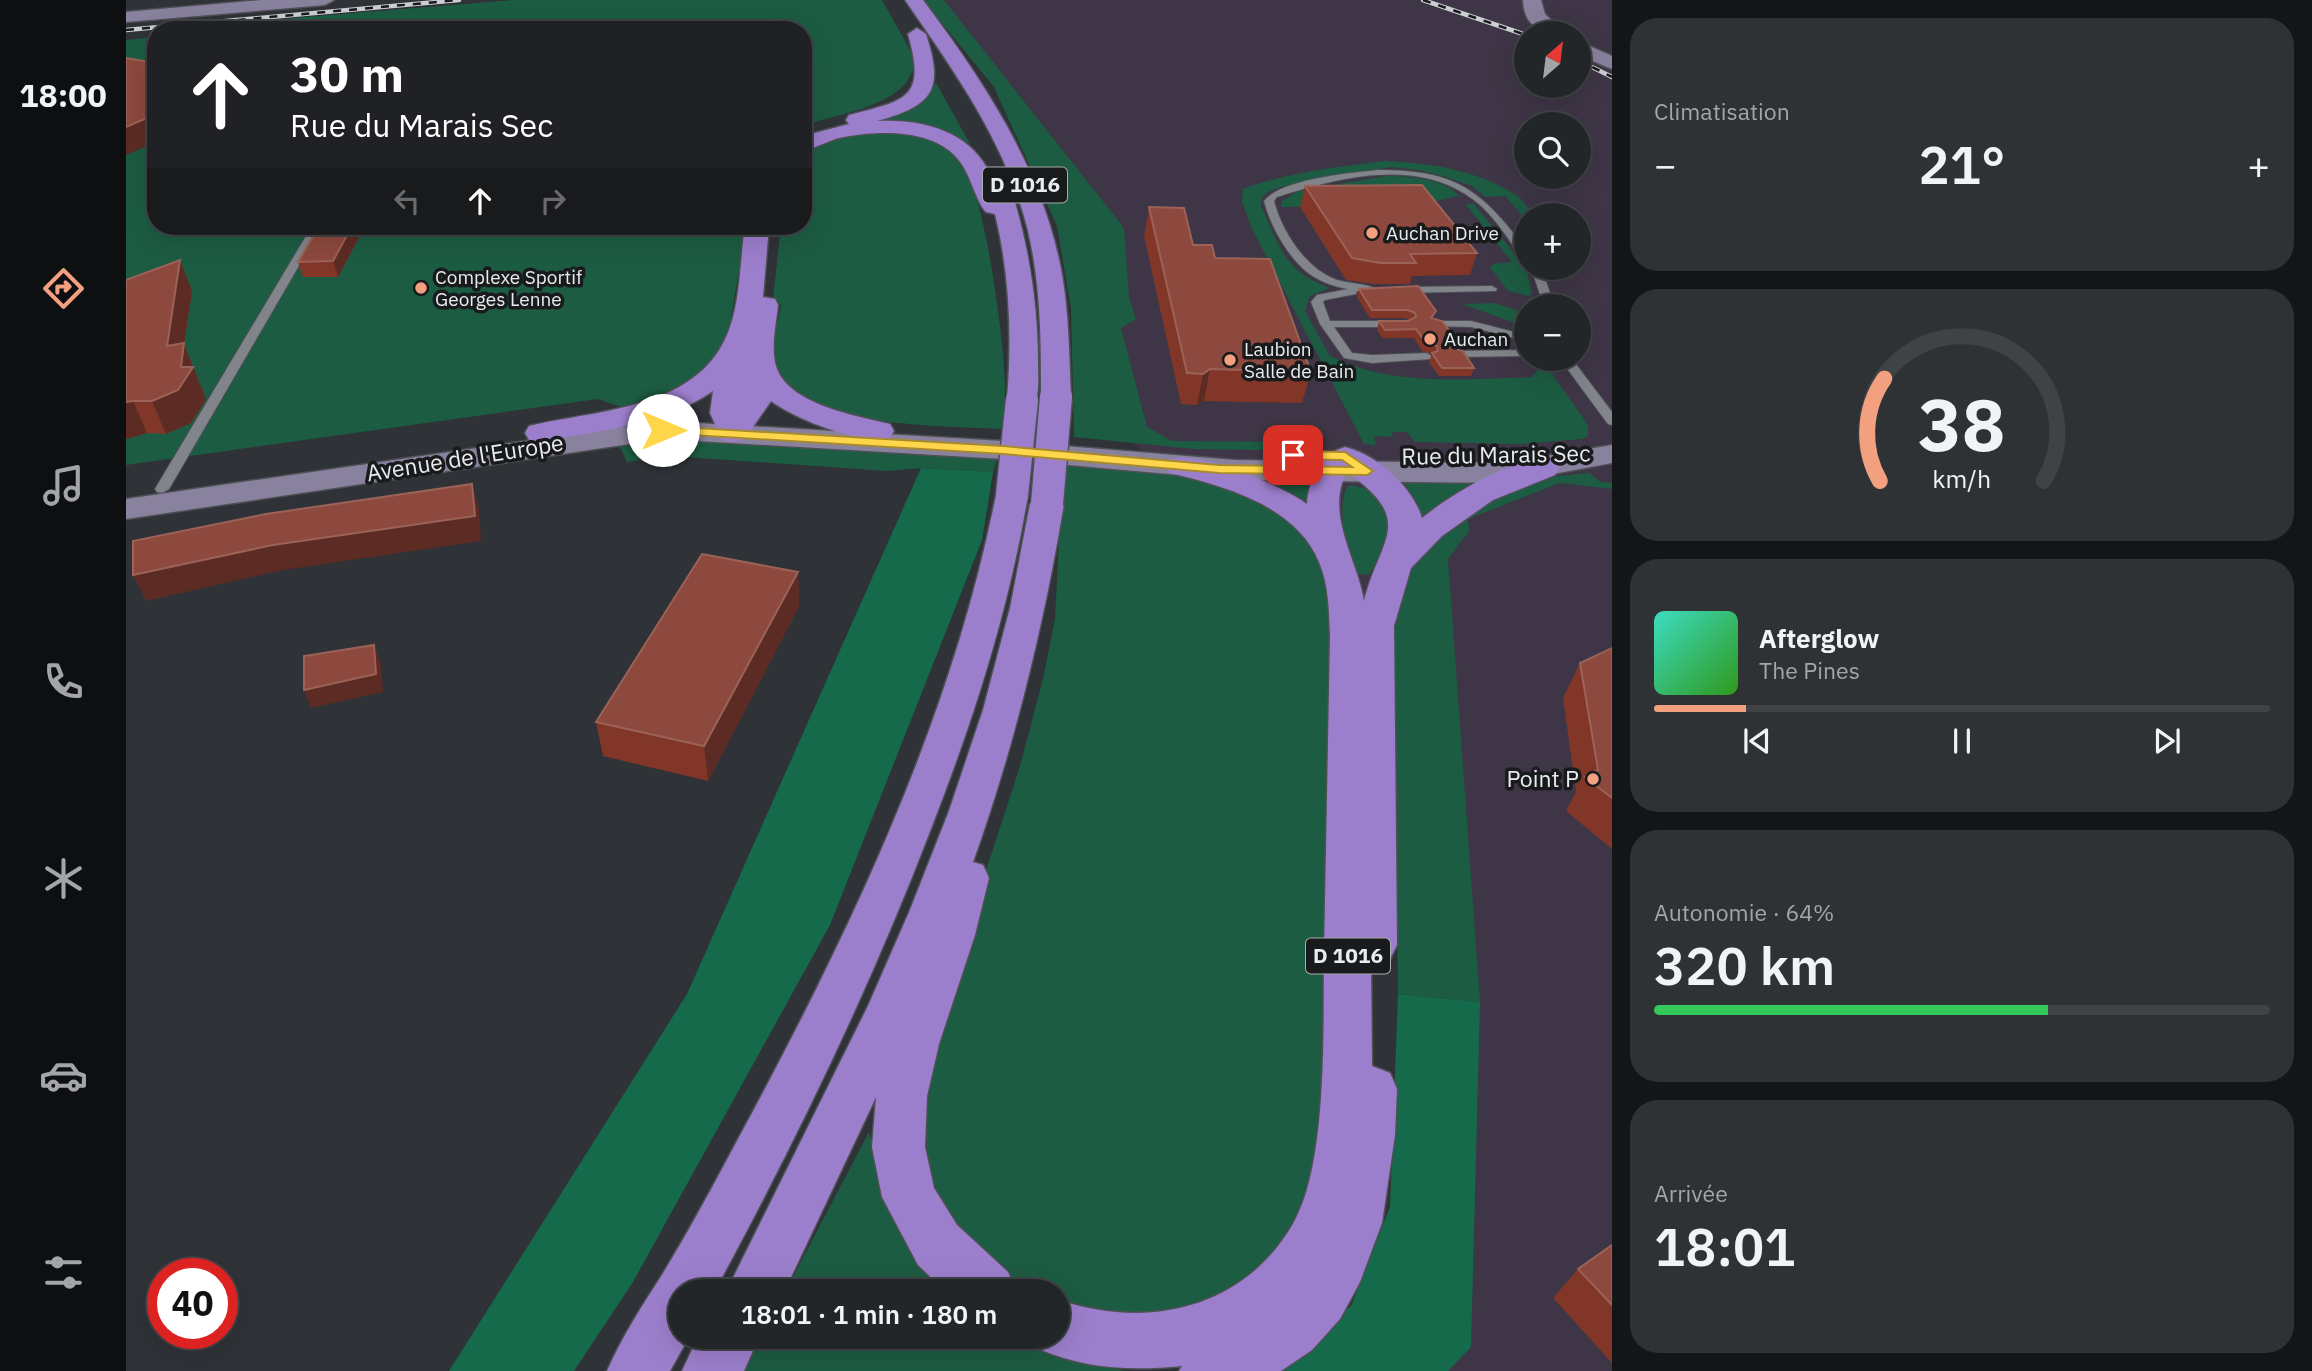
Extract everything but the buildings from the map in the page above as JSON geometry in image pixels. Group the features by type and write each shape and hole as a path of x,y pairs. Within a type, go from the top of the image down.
{"highway":[{"name":"D 1016","path":"760,1279 850,1097 938,897 992,741 1018,653 1037,573 1029,500 1017,451 1022,400 1022,305 1014,242 999,186 979,135 956,92 893,0"},
{"name":"D 1016","path":"689,1279 805,1063 850,971 899,860 970,663 1002,547 1029,500 1056,397 1055,334 1050,278 1044,246 1028,192 981,95 914,0"},
{"name":"D 1016","path":"812,134 890,110 919,93 927,76 917,34"},
{"name":"D 1016","path":"812,141 839,131 879,128 919,131 950,141 969,157 1014,242"},
{"path":"756,235 744,327 744,354 723,403 734,425 759,398 771,235"},
{"path":"540,433 641,411 701,389 727,365 744,327"},
{"path":"763,370 779,391 802,407 879,431"},
{"name":"D 1016","path":"1181,466 1229,479 1270,497 1312,527 1331,551"},
{"name":"D 1016","path":"1070,1332 1094,1339 1140,1343 1186,1336 1237,1320 1257,1308 1290,1279 1317,1237 1328,1210 1344,1130 1348,1059 1349,637 1344,588 1331,551 1322,502 1324,487 1348,466 1396,497 1406,514 1407,530 1398,561 1381,601 1376,626 1372,1079 1367,1166 1358,1215 1344,1255 1316,1303 1298,1325 1261,1353 1209,1371"},
{"name":"D 1016","path":"1398,561 1438,520 1460,504 1503,482 1544,468"},
{"name":"D 1016","path":"971,1279 946,1253 914,1205 900,1164 897,1124 903,1080 963,899 992,741"},
{"name":"D 1016","path":"636,1371 668,1317"},
{"path":"712,1371 724,1349"}],"street":[{"path":"126,17 274,2 325,0"},
{"path":"1532,0 1532,8 1541,21"},
{"path":"1591,53 1612,63"},
{"name":"Avenue de l'Europe","path":"126,494 540,433 639,422 734,425 799,431"},
{"name":"Avenue de l'Europe","path":"126,509 648,431 734,425"},
{"name":"Rue du Marais Sec","path":"799,431 879,431 1348,466 1505,473 1544,468 1612,453"},
{"name":"Rue du Marais Sec","path":"799,431 1235,470 1612,453"}],"lane":[{"path":"1373,290 1347,288 1310,271 1296,258 1271,209 1269,201 1274,195 1334,180 1392,171 1434,177 1451,182 1479,200 1514,242"},
{"path":"162,488 312,235"},
{"path":"1427,358 1372,359 1348,356 1326,324 1317,302 1335,293 1373,290 1492,289"},
{"path":"1326,324 1405,324"},
{"path":"1436,324 1471,324 1514,335"},
{"path":"1457,354 1514,353"},
{"path":"1575,371 1612,421"}],"shaded area":[{"path":"942,0 1612,0 1612,1371 1416,1371 1471,1347 1457,880 1324,585 1112,428 1093,226"}],"green space":[{"path":"512,0 882,0 916,65 905,84 885,99 812,122 812,21 310,21 317,16"},
{"path":"923,0 944,0 1124,228 1129,297 1136,319 1121,328 1147,427 1172,441 1323,442 1319,451 1194,449 1074,437 1071,308 1057,226 994,87"},
{"path":"317,16 311,21 265,21"},
{"name":"Complexe Sportif Georges Lenne","path":"147,38 147,235 745,235 729,331 709,376 627,409 598,399 126,465 126,40"},
{"path":"936,83 970,144 957,139 850,125 927,94"},
{"path":"894,131 920,136 951,150 968,171 985,231 1002,341 1005,396 1002,429 914,424 845,414 814,404 791,390 776,372 772,346 781,305 773,298 780,235 812,235 812,144 835,135"},
{"path":"1385,161 1436,166 1486,179 1519,197 1524,203 1514,203 1514,206 1505,196 1485,197 1472,186 1446,177 1391,167 1281,187 1268,192 1262,198 1261,206 1285,256 1302,274 1330,288 1310,296 1305,311 1330,356 1378,373 1429,379 1532,377 1537,371 1550,371 1588,425 1588,436 1582,439 1520,444 1415,442 1407,432 1392,432 1393,437 1374,436 1376,445 1364,444 1252,229 1242,202 1243,189 1314,171"},
{"path":"1386,176 1436,182 1459,196 1416,205 1281,207 1282,201 1298,191"},
{"path":"1465,204 1474,204 1514,253 1514,280 1529,280 1532,294 1508,291 1490,267 1493,264 1512,262"},
{"path":"1494,303 1514,309 1514,323 1462,304"},
{"path":"696,438 998,456 993,472 921,468 887,471 671,456 627,462 620,447"},
{"path":"1063,459 1159,467 1213,481 1271,508 1301,530 1330,573 1329,1116 1304,1235 1210,1314 1070,1316 1070,1279 1002,1279 955,1240 920,1166 922,1067 1020,766 1043,679 1055,619"},
{"path":"921,468 993,472 982,540 830,925 633,1282 574,1371 449,1371 687,994"},
{"path":"1589,473 1601,482 1612,483 1612,489 1560,483 1468,519 1469,531 1448,559 1480,1002 1398,994 1394,640 1401,590 1409,562 1429,543 1501,491 1558,476"},
{"path":"1253,475 1315,478 1312,507 1303,506"},
{"path":"1403,478 1485,478 1423,518 1417,515"},
{"path":"1349,485 1368,490 1379,499 1394,531 1369,575 1359,574 1346,544 1343,503"},
{"path":"1398,994 1480,1002 1471,1347 1448,1371 1275,1371 1351,1306 1390,1207"},
{"path":"869,1132 878,1171 944,1279 792,1279"},
{"path":"755,1349 1050,1349 1088,1363 1126,1371 743,1371"}],"railway":[{"path":"226,21 459,0"},
{"path":"1423,0 1514,31"},
{"path":"126,30 147,28"},
{"path":"1591,66 1612,77"}],"place":[{"name":"Auchan Drive","path":"1372,233"},
{"name":"Complexe Sportif Georges Lenne","path":"421,288"},
{"name":"Auchan","path":"1430,339"},
{"name":"Laubion Salle de Bain","path":"1230,360"},
{"name":"Point P","path":"1593,779"}],"route":[{"path":"663,430 1003,450 1219,469 1367,471 1345,456 1293,455"}]}
